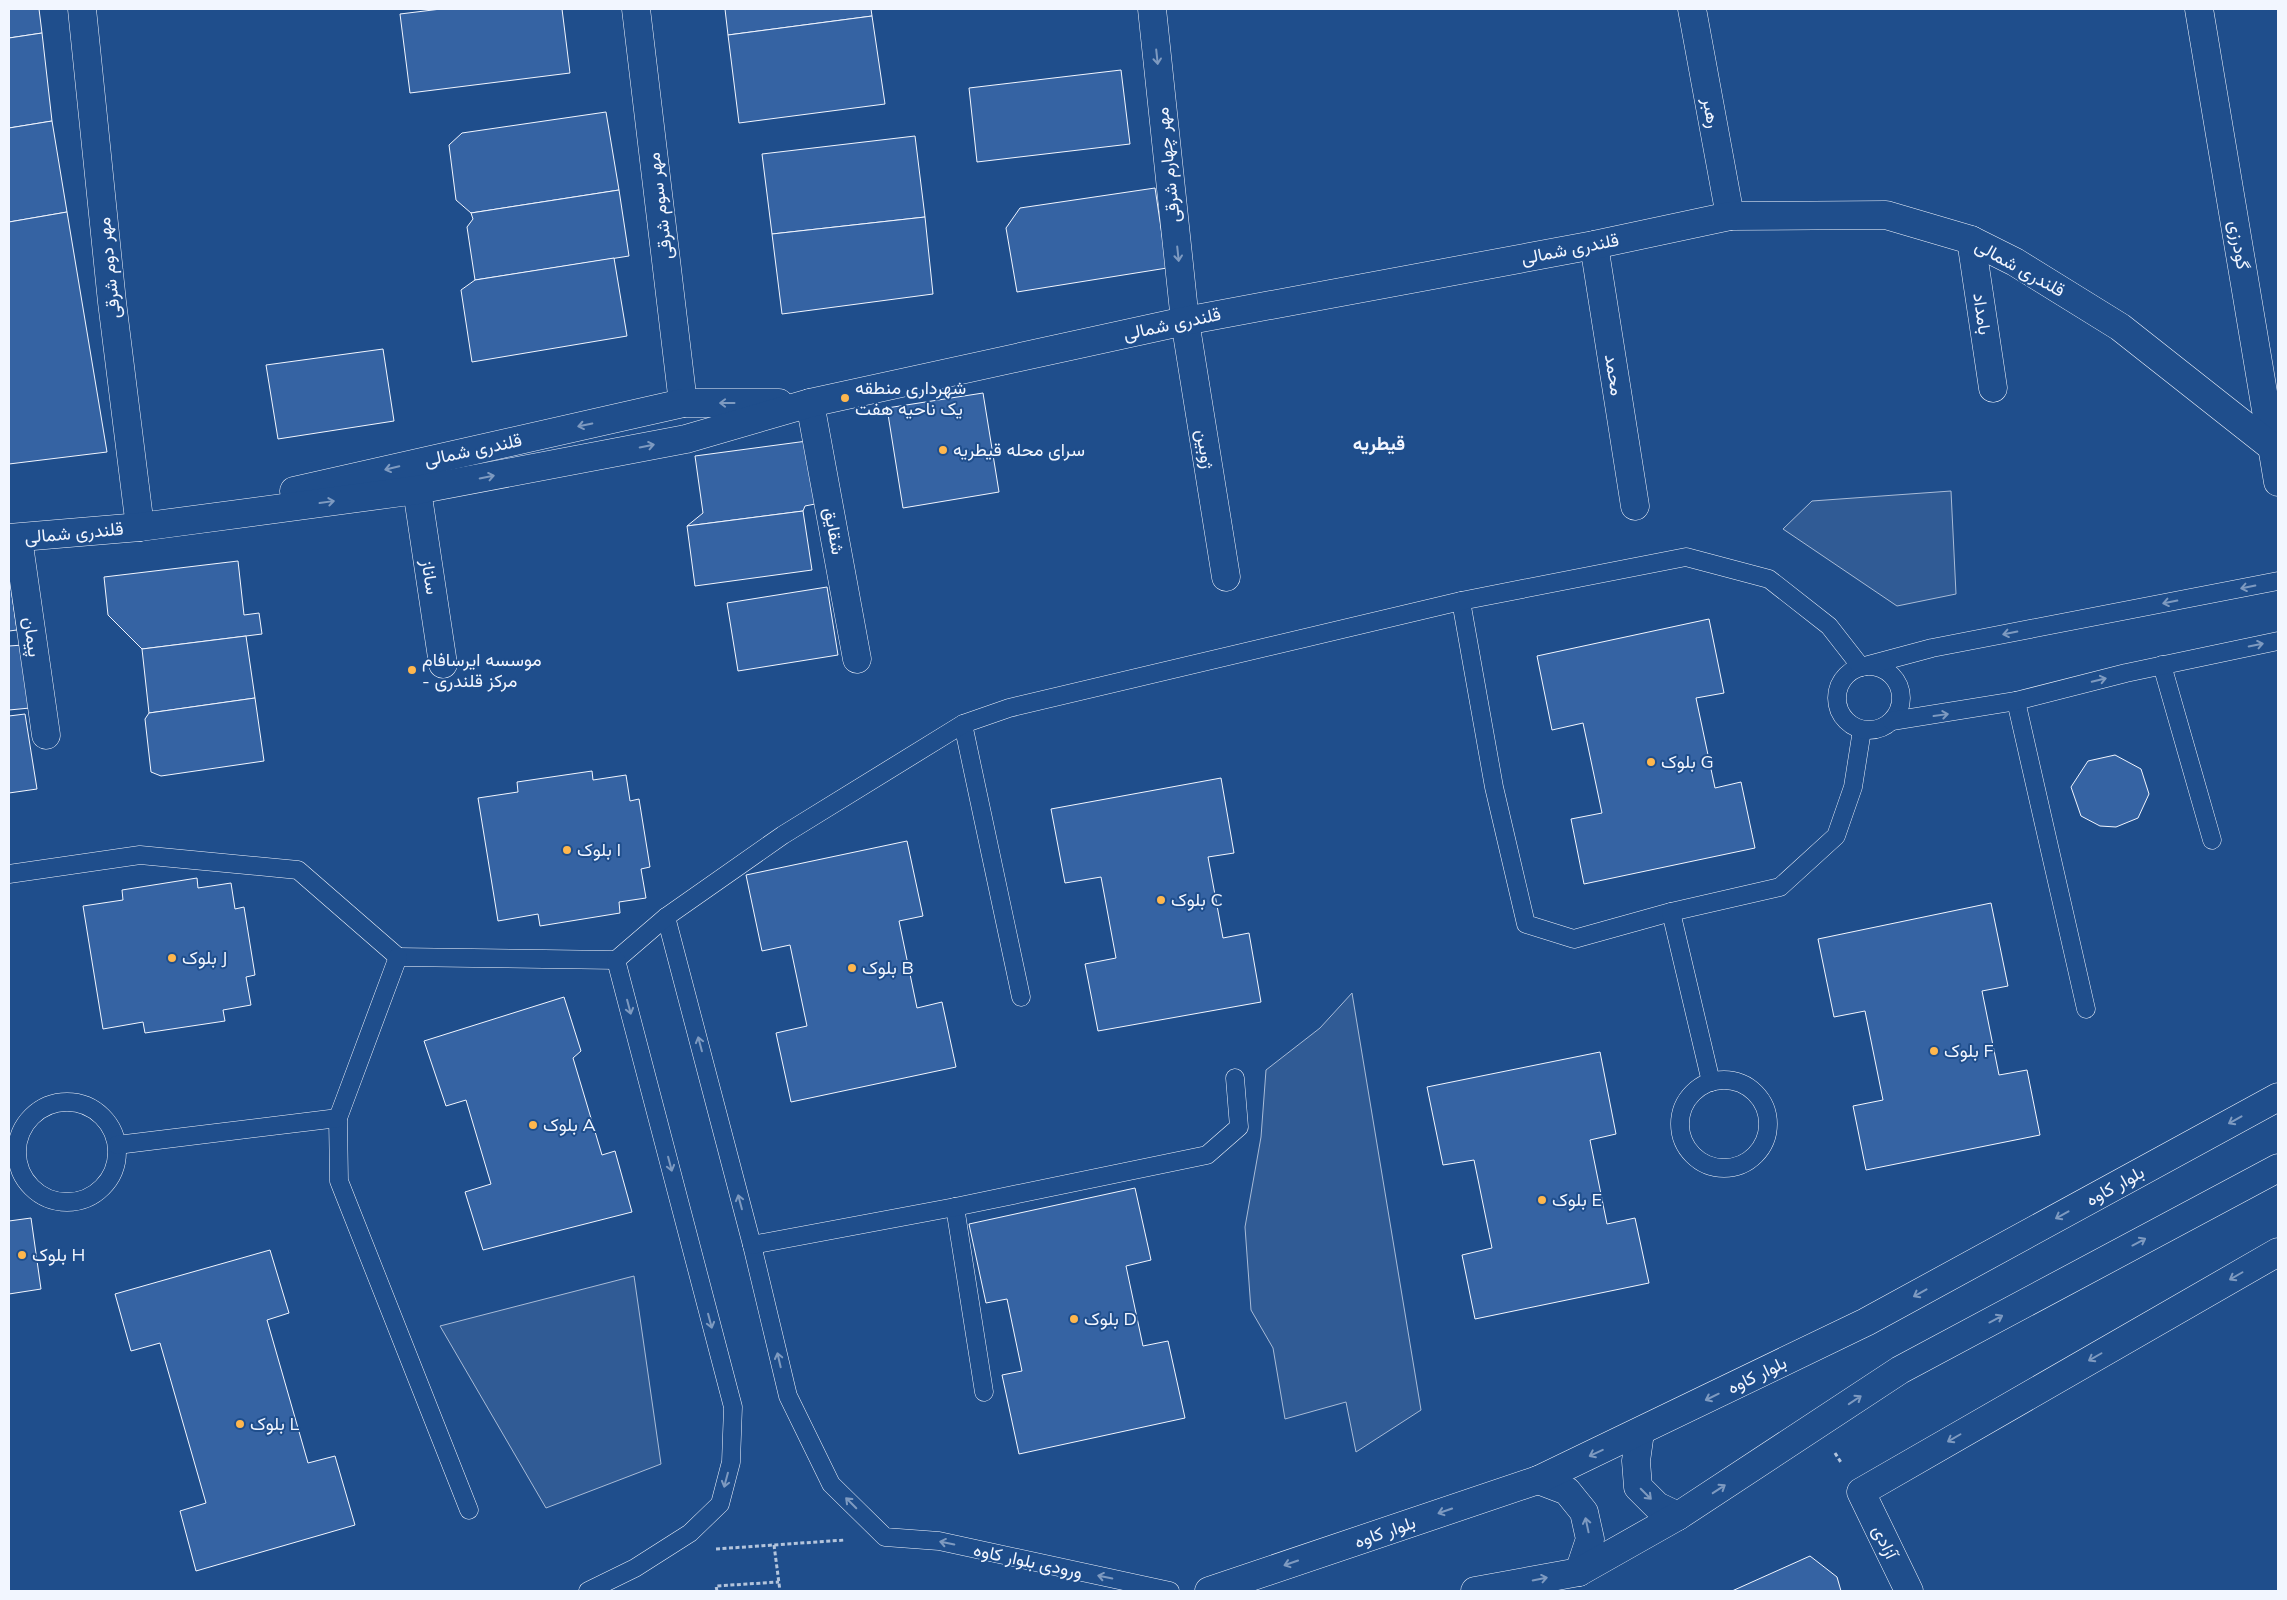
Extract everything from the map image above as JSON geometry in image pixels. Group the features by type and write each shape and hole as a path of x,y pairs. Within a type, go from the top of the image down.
{"street":[{"name":"مهر دوم شرقی","path":"82,9 112,302 140,527"},
{"name":"مهر سوم شرقی","path":"636,9 683,403"},
{"name":"مهر چهارم شرقی","path":"1152,9 1185,321"},
{"name":"رهبر","path":"1692,9 1730,216"},
{"name":"گودرزی","path":"2199,9 2278,482"},
{"name":"قلندری شمالی","path":"13,538 140,527 417,490 686,439 810,404 1185,321 1594,245 1730,216 1886,215 1971,240 2015,262 2120,327 2272,447"},
{"name":"بامداد","path":"1971,240 1993,388"},
{"name":"محمد","path":"1594,245 1635,506"},
{"name":"ژوبین","path":"1185,321 1226,577"},
{"name":"قلندری شمالی","path":"140,527 411,463 683,403 810,404"},
{"name":"شقایق","path":"810,404 857,659"},
{"name":"ساناز","path":"417,490 443,664"},
{"name":"پیمان","path":"13,538 46,735"},
{"name":"بلوار کاوه","path":"1208,1591 1538,1480 1866,1322 2278,1097"},
{"path":"1475,1591 1580,1572 1678,1516 1900,1370 2278,1168"},
{"path":"1861,1492 2278,1252"},
{"path":"1640,1432 1636,1461 1638,1487 1657,1506 1678,1516"},
{"path":"1538,1480 1567,1491 1584,1512 1590,1539 1580,1572"},
{"name":"آزادی","path":"1861,1492 1909,1591"}],"lane":[{"path":"9,874 140,855 298,870 398,958 616,960 666,916 782,835 963,724 1009,708 1461,601 1686,557 1769,579 1829,626 1861,667"},
{"path":"1861,667 1881,668 1897,682 1901,692 1899,712 1892,721 1878,730 1862,730 1852,727 1844,719 1836,698 1843,678 1861,667 1932,648 2278,582"},
{"path":"1461,601 1494,788 1526,924 1574,938 1671,912 1780,887 1836,836 1853,787 1862,730"},
{"path":"1892,721 2016,701 2162,665 2278,641"},
{"path":"2162,665 2212,840"},
{"path":"2016,701 2086,1009"},
{"path":"963,724 1021,997"},
{"path":"1671,912 1711,1082"},
{"path":"666,916 752,1245 788,1396 831,1484 885,1537"},
{"path":"398,958 338,1118 339,1181 469,1510"},
{"path":"588,1591 635,1568 690,1533 720,1504 731,1462 733,1408 616,960"},
{"path":"752,1245 955,1208 1207,1155 1239,1127 1235,1078"},
{"path":"1721,1080 1735,1081 1748,1087 1760,1097 1766,1110 1769,1124 1766,1139 1759,1152 1748,1161 1735,1167 1720,1168 1700,1161 1686,1145 1680,1132 1680,1117 1685,1103 1694,1092 1711,1082 1721,1080"},
{"path":"70,1101 87,1105 102,1115 112,1129 117,1146 117,1161 112,1176 102,1188 89,1198 74,1202 58,1202 44,1197 30,1187 21,1173 16,1156 18,1138 25,1123 37,1110 53,1102 70,1101"},
{"path":"117,1146 338,1118"},
{"path":"955,1208 984,1392"},
{"name":"ورودی بلوار کاوه","path":"885,1537 939,1541 1170,1591"}],"path":[{"path":"1816,1426 1861,1492"},
{"path":"710,1549 885,1537"},
{"path":"774,1545 780,1591"},
{"path":"717,1591 716,1586 779,1582"}],"shaded area":[{"path":"1951,491 1956,594 1897,606 1783,529 1812,501"},
{"path":"1352,993 1421,1410 1356,1452 1346,1402 1285,1419 1273,1348 1251,1310 1245,1227 1261,1137 1266,1070 1320,1028"},
{"path":"634,1276 661,1464 546,1508 440,1326"}],"building":[{"path":"9,9 39,9 42,33 9,38"},
{"path":"441,9 562,9 570,73 410,93 400,14"},
{"path":"725,9 871,9 872,16 728,35"},
{"path":"872,16 885,104 739,123 728,35"},
{"path":"42,33 52,121 9,128 9,38"},
{"path":"1121,70 1130,144 977,162 969,88"},
{"path":"606,112 619,190 471,213 456,200 449,145 462,133"},
{"path":"52,121 67,212 9,222 9,128"},
{"path":"915,136 925,217 772,234 762,154"},
{"path":"1155,188 1167,268 1017,292 1006,228 1020,208"},
{"path":"619,190 629,256 475,280 467,227 473,219 471,213"},
{"path":"67,212 107,452 9,464 9,222"},
{"path":"925,217 933,294 782,314 772,234"},
{"path":"614,258 627,336 472,362 461,290 475,280"},
{"path":"383,349 394,421 278,439 266,365"},
{"name":"سرای محله قیطریه","path":"983,393 999,492 903,508 887,408"},
{"path":"807,441 815,504 805,506 803,511 687,526 703,513 695,456"},
{"path":"803,511 812,570 695,586 687,526"},
{"path":"238,561 244,615 259,613 262,634 142,649 108,615 104,577"},
{"path":"9,574 17,630 9,631"},
{"path":"827,587 838,655 738,671 727,603"},
{"name":"بلوک G","path":"1709,619 1724,693 1696,698 1715,788 1741,782 1755,848 1584,884 1571,819 1602,813 1583,723 1552,730 1537,656"},
{"path":"246,636 255,698 149,713 142,649"},
{"path":"23,645 30,708 9,710 9,646"},
{"path":"255,698 264,761 161,776 151,772 145,719 149,713"},
{"path":"25,714 37,789 9,793 9,716"},
{"path":"2115,755 2141,769 2149,794 2138,818 2116,827 2100,826 2081,816 2071,787 2088,761"},
{"name":"بلوک I","path":"592,771 593,780 626,775 630,801 639,799 650,867 641,869 646,898 619,902 620,913 540,926 538,914 498,921 478,798 518,792 517,782"},
{"name":"بلوک C","path":"1221,778 1234,853 1208,857 1223,938 1249,933 1261,1002 1098,1031 1085,964 1116,958 1101,877 1065,883 1051,809"},
{"name":"بلوک B","path":"907,841 923,916 899,921 917,1008 942,1002 956,1067 791,1102 776,1033 807,1026 790,945 762,951 746,875"},
{"name":"بلوک J","path":"197,878 198,888 231,883 235,909 244,907 255,975 246,977 251,1005 223,1010 225,1021 145,1033 143,1022 103,1029 83,906 123,900 122,890"},
{"name":"بلوک F","path":"1991,903 2008,986 1982,991 1999,1075 2027,1070 2040,1135 1866,1170 1853,1106 1883,1100 1865,1011 1834,1017 1818,939"},
{"name":"بلوک A","path":"564,997 581,1051 573,1058 602,1155 615,1151 632,1212 483,1250 465,1192 491,1184 466,1100 446,1106 424,1041"},
{"name":"بلوک E","path":"1600,1052 1616,1134 1590,1140 1607,1224 1635,1218 1649,1283 1475,1319 1462,1255 1492,1248 1474,1160 1443,1165 1427,1087"},
{"name":"بلوک D","path":"1135,1188 1151,1260 1126,1266 1143,1346 1168,1341 1185,1418 1019,1454 1002,1375 1022,1371 1007,1299 986,1303 969,1224"},
{"name":"بلوک H","path":"31,1218 41,1289 9,1294 9,1221"},
{"name":"بلوک L","path":"270,1250 289,1313 267,1320 308,1463 335,1456 355,1525 196,1571 180,1511 206,1503 160,1343 131,1351 115,1294"},
{"path":"1810,1556 1837,1577 1841,1591 1732,1591"}],"place":[{"name":"شهرداری منطقه یک ناحیه هفت","path":"845,398"},
{"name":"سرای محله قیطریه","path":"943,450"},
{"name":"موسسه ایرسافام - مرکز قلندری","path":"412,670"},
{"name":"بلوک G","path":"1651,762"},
{"name":"بلوک I","path":"567,850"},
{"name":"بلوک C","path":"1161,900"},
{"name":"بلوک J","path":"172,958"},
{"name":"بلوک B","path":"852,968"},
{"name":"بلوک F","path":"1934,1051"},
{"name":"بلوک A","path":"533,1125"},
{"name":"بلوک E","path":"1542,1200"},
{"name":"بلوک H","path":"22,1255"},
{"name":"بلوک D","path":"1074,1319"},
{"name":"بلوک L","path":"240,1424"}],"district":[{"name":"قیطریه","path":"1379,443"}]}
